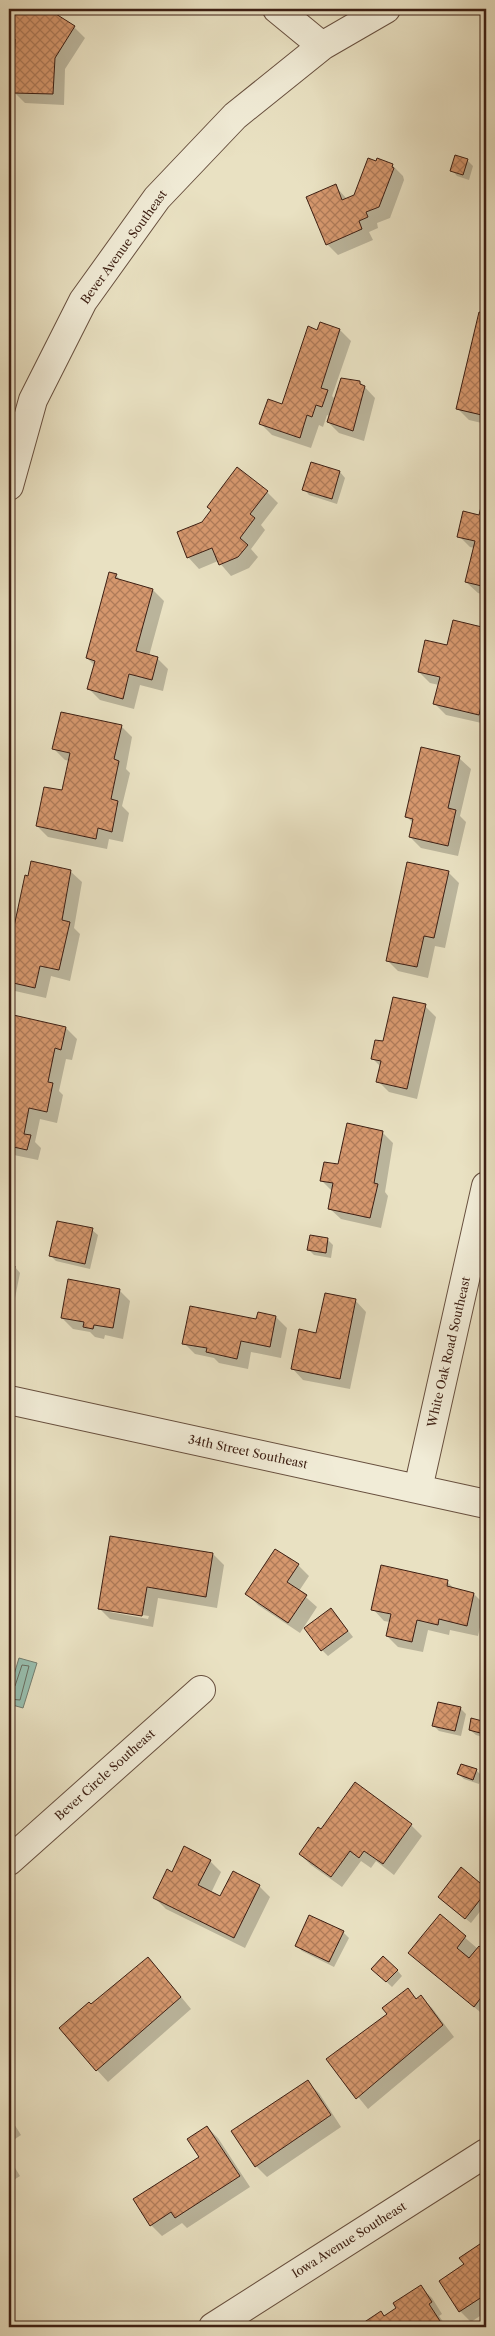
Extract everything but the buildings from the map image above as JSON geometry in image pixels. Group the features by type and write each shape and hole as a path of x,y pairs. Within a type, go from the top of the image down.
{"street":[{"path":"278,9 322,46"},
{"name":"Bever Avenue Southeast","path":"9,486 33,400 82,301 157,198 235,116 322,46 386,9"},
{"name":"White Oak Road Southeast","path":"418,1489 486,1186"},
{"name":"34th Street Southeast","path":"9,1400 486,1504"},
{"name":"Bever Circle Southeast","path":"9,1861 200,1690"},
{"name":"Iowa Avenue Southeast","path":"213,2327 486,2153"}],"water":[{"path":"19,1658 37,1663 23,1708 9,1704 9,1691"}]}
